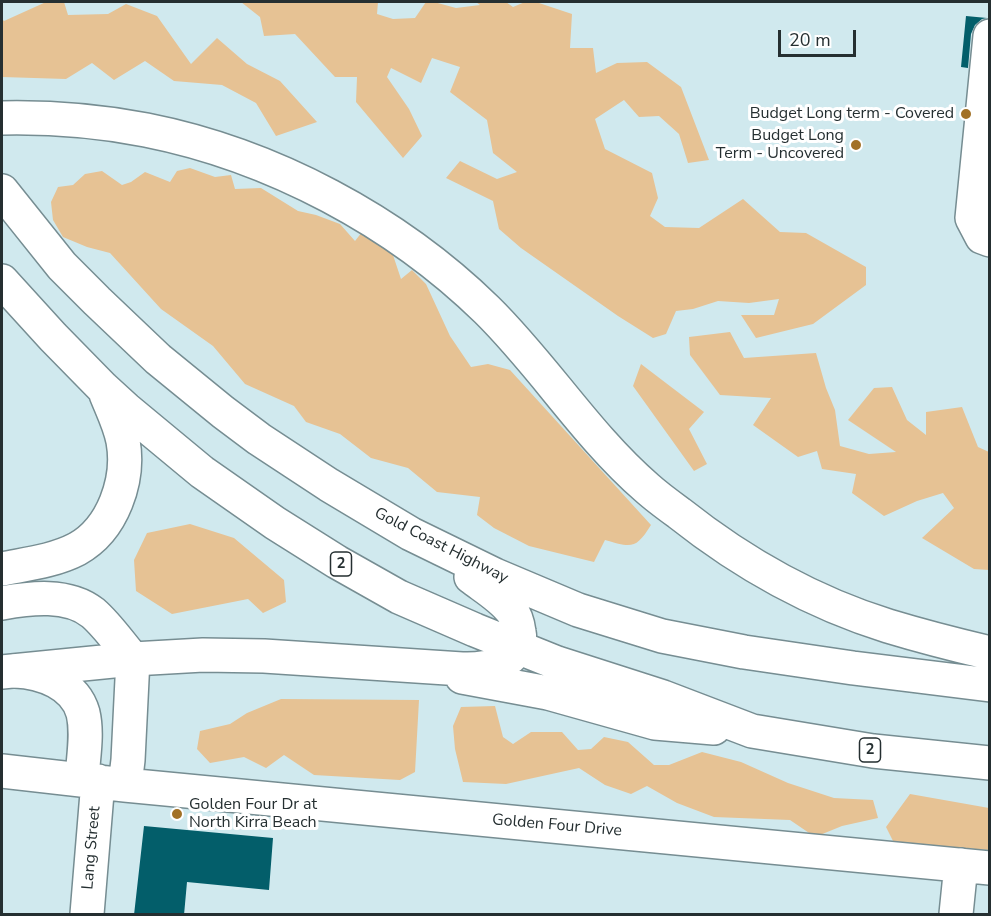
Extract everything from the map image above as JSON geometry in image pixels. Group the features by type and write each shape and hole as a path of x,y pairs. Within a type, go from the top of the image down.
{"main road":[{"path":"990,36 972,218 982,237 990,240"},
{"path":"2,118 41,117 80,120 146,130 193,141 231,153 294,178 338,200 408,244 455,281 489,312 536,364 609,452 647,489 712,539 798,590 844,610 886,626 990,653"},
{"name":"Gold Coast Highway","path":"2,191 62,266 158,358 259,439 329,485 411,534 495,575 578,610 662,636 744,652 990,685"},
{"name":"2","path":"2,281 103,388 202,472 319,551 399,597 557,663 663,697 752,731 873,751 990,763"},
{"path":"2,568 63,555 92,538 106,523 123,484 124,461 123,440 103,388"},
{"path":"4,671 203,655 264,656 462,669 481,669 508,659 518,648 520,638 517,623 510,609 482,584 411,534"},
{"path":"2,603 44,599 81,606 99,620 134,659 128,760 102,782 85,728 82,710 66,688 50,678 29,672 4,671"},
{"path":"380,665 450,674 548,693 655,723 752,731"},
{"name":"Golden Four Drive","path":"2,771 975,866"},
{"name":"Lang Street","path":"87,915 102,782"},
{"path":"956,915 975,866"}],"shaded area":[{"path":"46,2 64,2 68,15 108,14 126,4 157,16 191,64 217,38 247,64 280,81 317,122 276,136 256,103 222,85 174,81 145,61 114,80 92,63 66,79 2,77 2,19 4,21"},
{"path":"241,2 378,2 377,14 393,19 415,18 426,2 456,8 480,5 476,2 506,2 513,7 525,2 536,2 572,14 570,48 593,48 596,73 617,63 647,62 681,87 709,160 688,163 679,134 659,116 639,117 624,100 595,119 605,149 652,173 658,198 650,216 665,227 699,228 743,199 780,232 806,233 866,267 866,285 813,324 756,338 741,315 774,315 779,299 749,303 718,301 693,309 676,311 666,334 653,338 521,248 499,229 493,201 446,178 460,161 497,179 517,172 493,153 487,120 450,92 460,67 432,58 421,83 391,68 387,77 409,109 422,136 403,158 356,102 357,77 335,77 295,34 264,36 260,17"},
{"path":"190,168 215,177 231,175 235,189 261,188 298,211 340,224 355,241 362,232 393,255 401,279 412,270 426,284 450,336 471,367 488,364 510,370 651,525 641,539 627,545 605,540 594,562 529,546 494,528 477,515 480,497 437,492 408,468 371,458 340,434 306,422 294,406 245,384 213,346 161,309 110,253 63,237 53,220 51,202 58,187 73,185 85,174 102,171 122,185 131,182 145,172 170,182 177,171"},
{"path":"730,332 744,358 816,353 835,410 840,446 869,454 896,452 848,420 874,388 892,387 907,420 926,435 926,412 962,407 978,447 989,452 989,570 974,569 922,538 954,508 943,493 917,501 884,516 852,493 856,474 822,469 817,451 798,457 753,425 771,398 720,395 690,355 689,337"},
{"path":"641,364 704,412 689,429 707,464 694,471 633,386"},
{"path":"190,524 234,538 284,580 286,602 263,613 248,599 172,614 136,591 134,560 147,533"},
{"path":"281,699 419,700 415,772 400,780 314,775 284,755 266,768 244,757 210,763 197,749 200,731 230,724 247,713"},
{"path":"495,706 503,737 513,744 531,732 562,732 578,750 591,749 604,737 628,742 654,765 669,765 702,752 741,762 788,783 834,798 873,800 878,818 842,826 815,837 790,820 714,817 677,803 647,786 631,794 605,785 579,768 506,784 463,782 455,749 453,726 461,707"},
{"path":"910,794 989,808 989,850 894,843 886,827"}],"building":[{"path":"966,16 987,18 975,25 971,34 968,68 961,67"},
{"path":"144,826 273,838 269,890 187,882 184,915 134,915"}],"place":[{"name":"Budget Long term - Covered","path":"966,114"},
{"name":"Budget Long Term - Uncovered","path":"856,145"},
{"name":"Golden Four Dr at North Kirra Beach","path":"177,814"}]}
